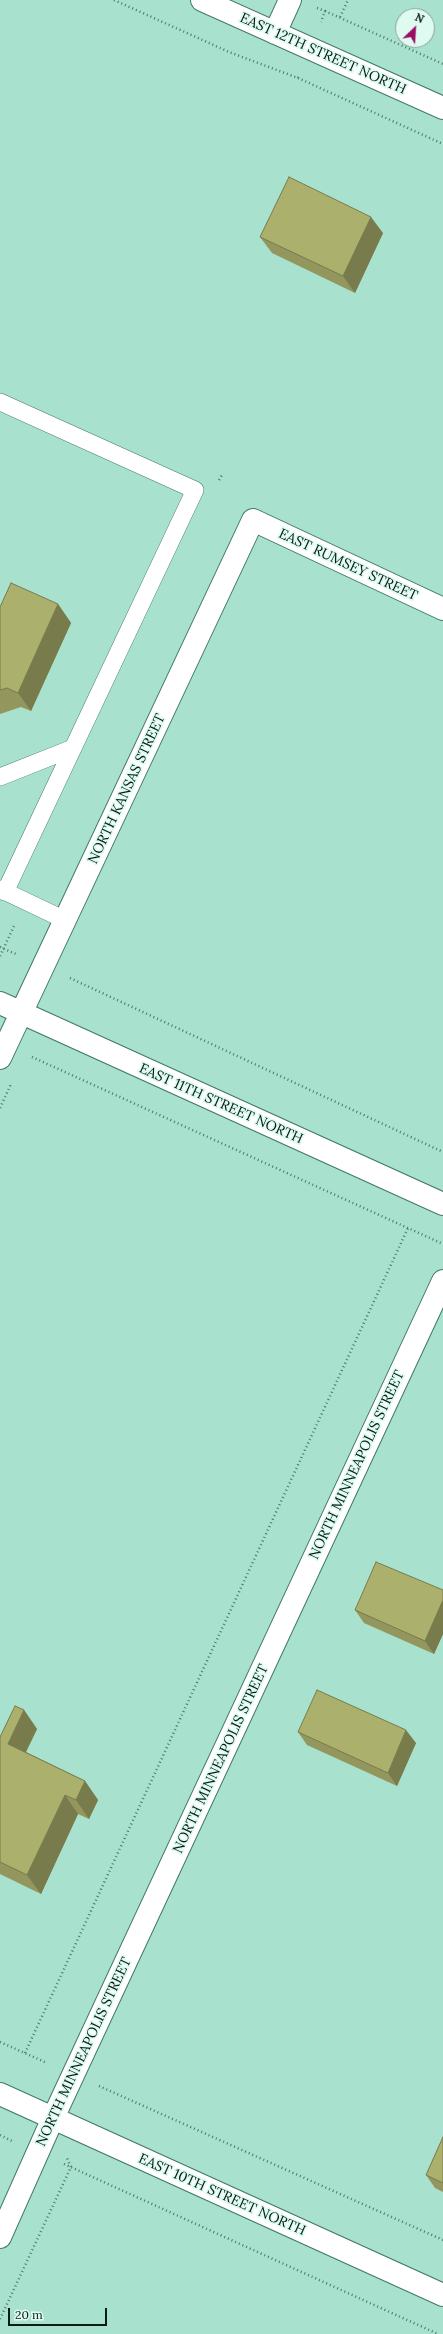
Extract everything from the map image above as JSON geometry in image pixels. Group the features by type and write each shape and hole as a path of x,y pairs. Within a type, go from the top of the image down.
{"street":[{"name":"EAST 12TH STREET NORTH","path":"202,0 443,108"},
{"path":"275,33 290,0"},
{"name":"EAST RUMSEY STREET","path":"253,520 443,609"},
{"name":"NORTH KANSAS STREET","path":"3,1052 253,520"},
{"name":"EAST 11TH STREET NORTH","path":"0,1003 443,1204"},
{"name":"NORTH MINNEAPOLIS STREET","path":"0,2237 53,2118 443,1281"},
{"name":"EAST 10TH STREET NORTH","path":"0,2094 443,2295"}],"lane":[{"path":"0,402 195,490 73,748 3,890 65,920"},
{"path":"0,777 73,748"}],"path":[{"path":"114,0 229,52"},
{"path":"340,18 348,0"},
{"path":"325,11 443,64"},
{"path":"298,78 443,144"},
{"path":"0,947 443,1152"},
{"path":"3,1052 443,1244"},
{"path":"25,2053 408,1228"},
{"path":"0,2042 443,2240"},
{"path":"0,2135 438,2334"},
{"path":"0,2320 71,2167"}],"building":[{"path":"289,177 371,217 343,276 260,237"},
{"path":"11,583 58,604 18,693 7,688 0,690 0,607"},
{"path":"376,1562 443,1590 443,1600 425,1641 355,1610"},
{"path":"317,1690 406,1730 388,1773 298,1732"},
{"path":"15,1706 24,1710 8,1744 85,1781 76,1800 65,1795 27,1875 0,1862 0,1737"},
{"path":"443,2137 443,2183 426,2175"}]}
